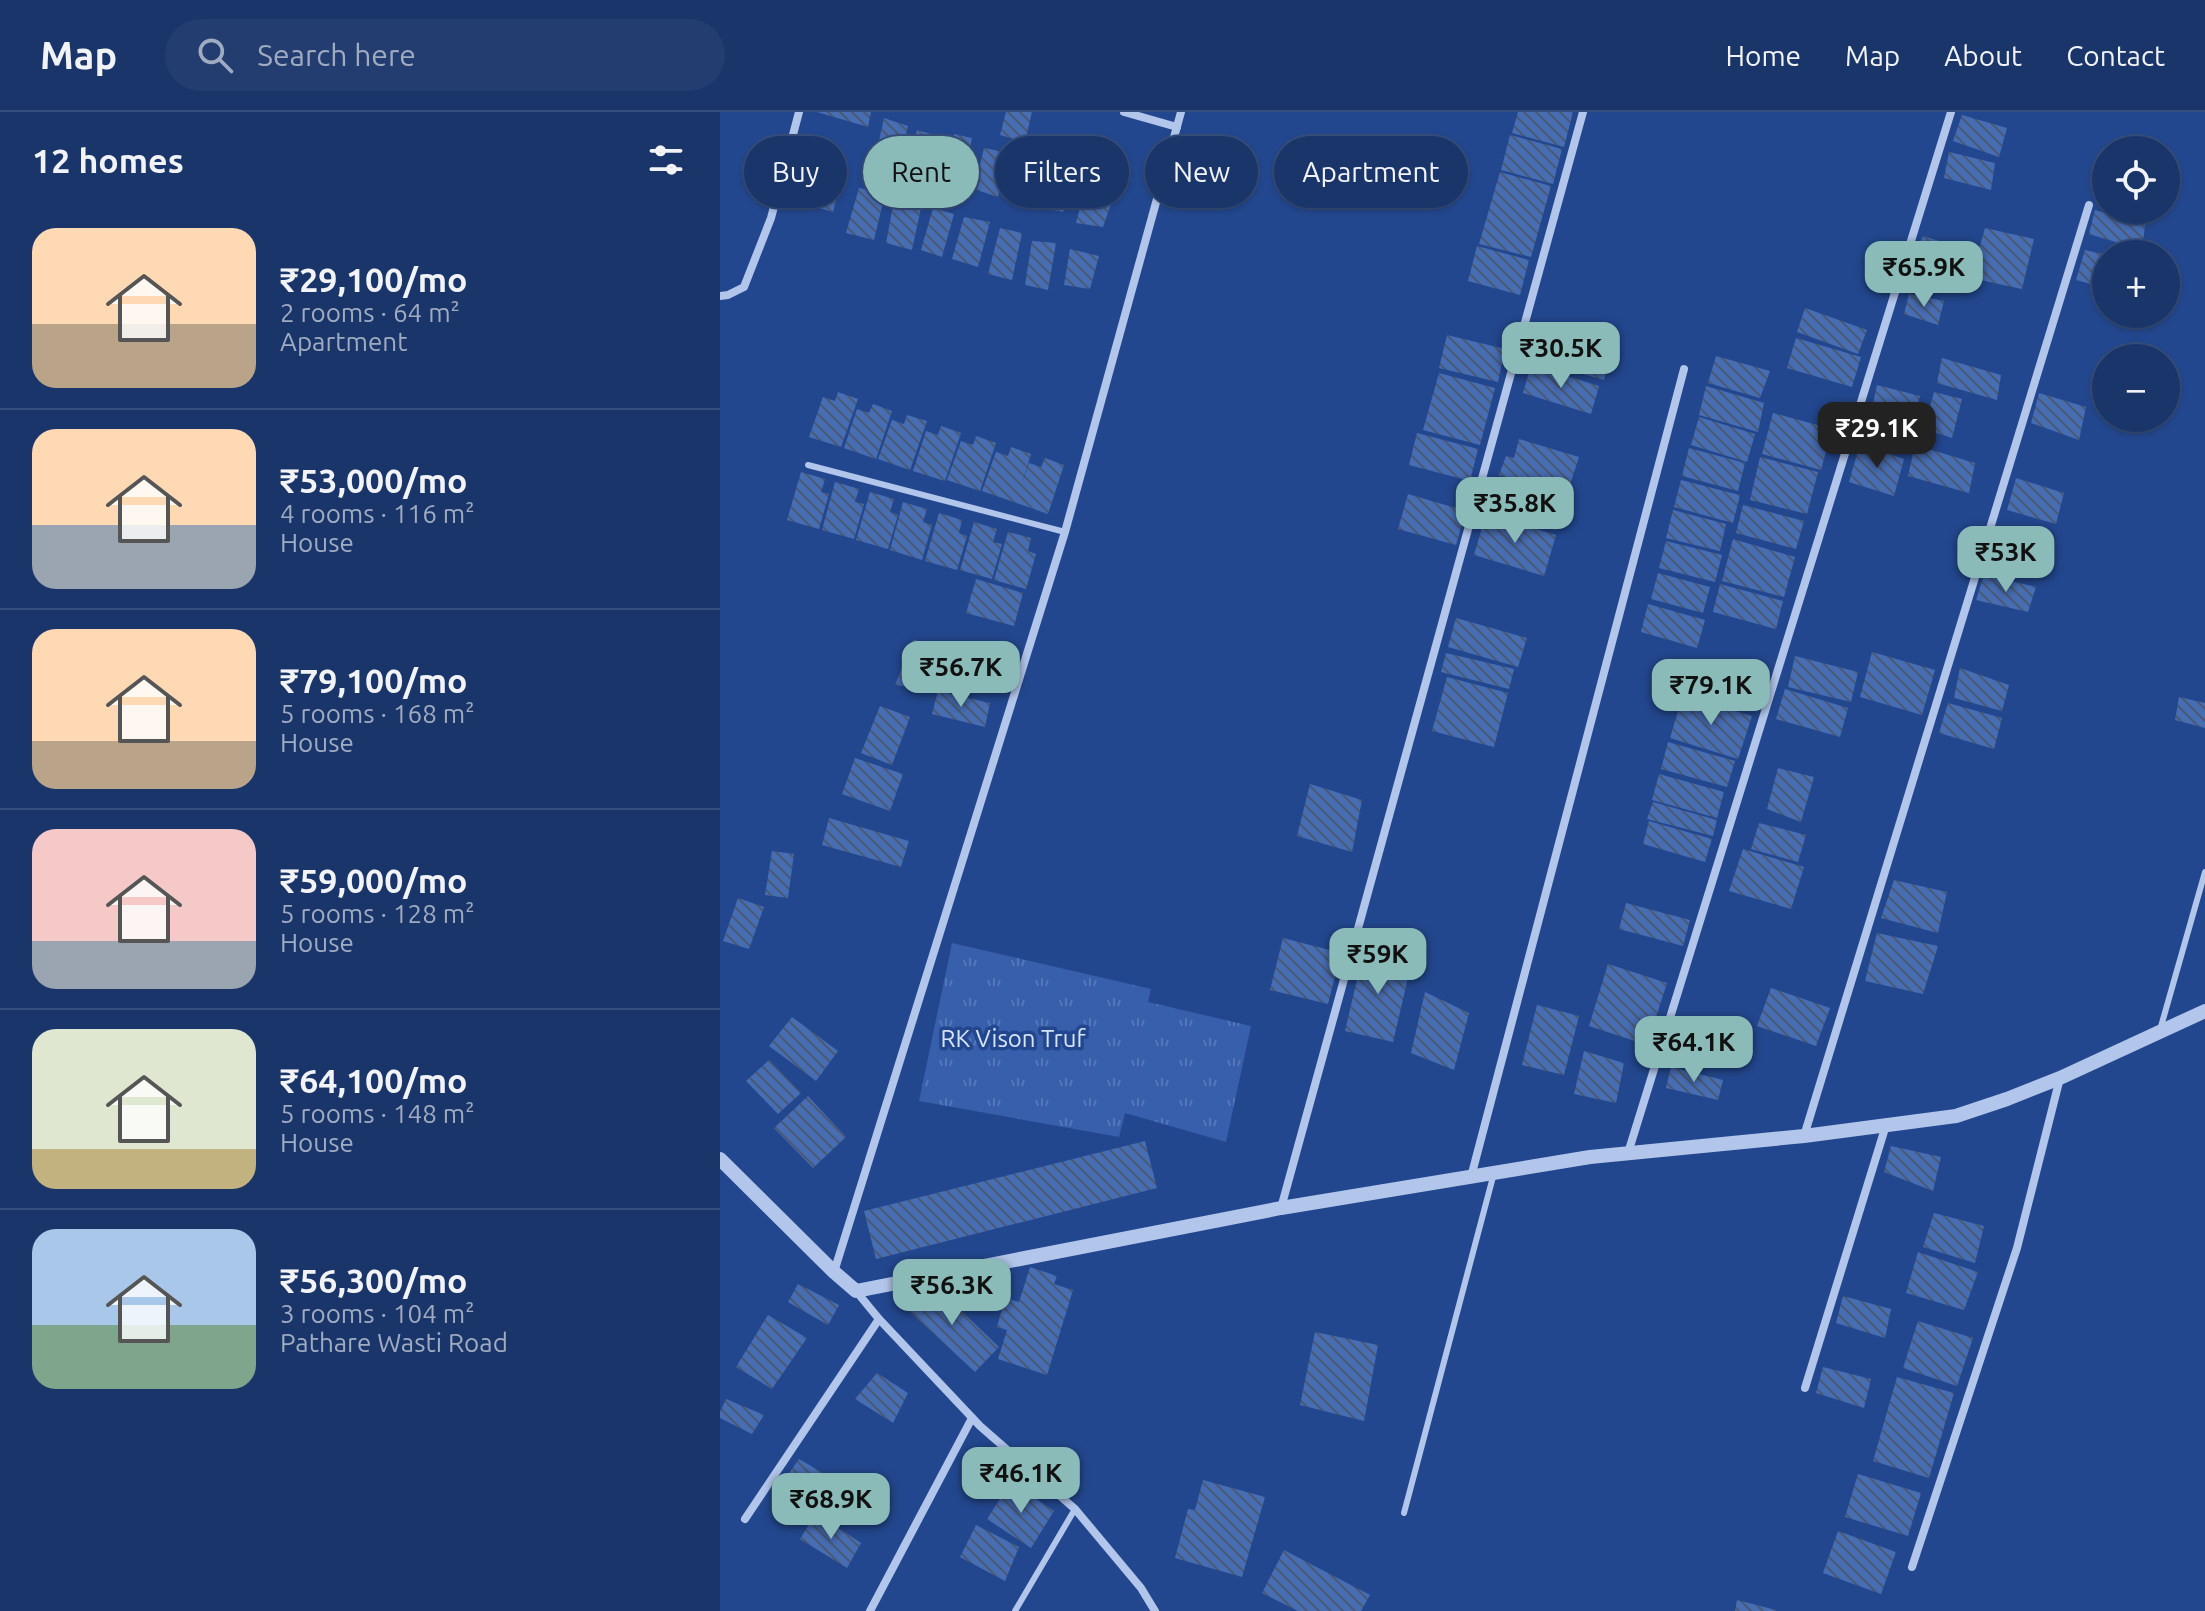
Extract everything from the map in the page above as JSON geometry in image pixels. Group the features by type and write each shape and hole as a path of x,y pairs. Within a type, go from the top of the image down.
{"street":[{"path":"720,296 744,287 771,218 799,112"},
{"path":"1124,112 1177,127"},
{"path":"834,1272 1065,532 1181,112"},
{"path":"1281,1208 1583,112"},
{"path":"1628,1153 1951,112"},
{"path":"1804,1136 2089,205"},
{"path":"1471,1177 1684,369"},
{"path":"856,1291 1281,1208 1590,1157 1804,1136 1956,1116 2060,1078 2205,1011"},
{"path":"1912,1567 2017,1248 2060,1078"},
{"path":"1805,1388 1886,1125"},
{"path":"720,1159 856,1291 972,1418 1075,1509 1141,1588 1155,1611"},
{"path":"745,1519 879,1319"},
{"path":"870,1611 972,1418"}],"lane":[{"path":"808,465 1065,532"},
{"path":"2160,1032 2205,872"},
{"path":"1404,1513 1494,1173"},
{"path":"1015,1611 1075,1509"}],"green space":[{"name":"RK Vison Truf","path":"952,943 1151,989 1148,1002 1251,1026 1226,1142 1125,1113 1119,1137 919,1101"}],"building":[{"path":"817,112 871,112 868,127"},
{"path":"1006,112 1032,112 1026,136 1000,135"},
{"path":"1518,112 1573,112 1564,147 1512,133"},
{"path":"1962,115 2007,128 1999,157 1953,141"},
{"path":"884,118 908,126 906,136 880,136"},
{"path":"917,130 938,136 916,136"},
{"path":"1510,135 1562,149 1553,184 1501,170"},
{"path":"984,148 995,150 995,196 979,191 979,168"},
{"path":"1949,152 1995,163 1991,190 1944,178"},
{"path":"1500,172 1551,186 1531,257 1479,244"},
{"path":"859,188 863,189 863,208 882,208 874,240 846,233"},
{"path":"893,208 921,208 912,250 886,243"},
{"path":"933,208 954,214 942,257 921,250"},
{"path":"1080,208 1110,208 1103,227 1076,223"},
{"path":"964,217 990,222 978,267 952,259"},
{"path":"2092,222 2145,225 2143,240 2109,240 2089,234"},
{"path":"1000,228 1022,233 1012,280 988,274"},
{"path":"1985,228 2034,239 2022,289 1971,278"},
{"path":"1923,236 1965,249 1957,280 1909,267"},
{"path":"1032,241 1056,243 1048,290 1025,285"},
{"path":"1477,246 1529,260 1520,295 1468,281"},
{"path":"1070,249 1099,256 1090,289 1064,285"},
{"path":"2085,250 2092,252 2092,284 2076,280"},
{"path":"1909,294 1944,301 1938,325 1904,314"},
{"path":"1805,308 1867,330 1858,354 1797,332"},
{"path":"1545,328 1613,347 1604,380 1536,361"},
{"path":"1447,335 1505,349 1498,382 1439,368"},
{"path":"1796,338 1861,357 1852,387 1787,368"},
{"path":"1716,356 1770,371 1760,398 1708,383"},
{"path":"1942,358 2001,375 1997,400 1937,383"},
{"path":"1531,365 1599,386 1591,414 1523,393"},
{"path":"1439,373 1495,388 1480,445 1423,430"},
{"path":"1877,385 1920,396 1913,422 1872,408"},
{"path":"1706,386 1764,403 1758,432 1699,415"},
{"path":"838,392 858,399 841,447 809,437 823,397 835,401"},
{"path":"1934,392 1962,399 1952,438 1924,429"},
{"path":"2039,393 2086,407 2079,440 2031,423"},
{"path":"873,404 892,411 876,459 844,448 857,409 869,413"},
{"path":"1773,413 1832,429 1821,470 1762,454"},
{"path":"907,415 927,421 910,470 878,459 892,420 904,424"},
{"path":"1699,417 1755,434 1747,462 1691,445"},
{"path":"941,426 961,433 945,481 913,471 926,431 938,435"},
{"path":"1417,433 1478,449 1470,481 1409,465"},
{"path":"976,436 996,443 980,491 947,480 961,441 973,445"},
{"path":"1519,439 1579,457 1567,494 1499,475 1506,456 1514,458"},
{"path":"1860,444 1904,459 1894,496 1849,482"},
{"path":"1915,445 1975,463 1969,493 1908,476"},
{"path":"1011,447 1031,454 1022,484 1029,463 1041,467 1045,458 1064,465 1048,514 982,491 996,452 1008,456"},
{"path":"1689,448 1745,463 1738,491 1682,476"},
{"path":"1760,457 1818,472 1807,514 1750,500"},
{"path":"801,472 825,479 821,492 829,494 819,529 787,520"},
{"path":"2016,478 2064,493 2056,524 2007,510"},
{"path":"1681,480 1740,495 1733,523 1674,507"},
{"path":"835,482 859,489 855,502 864,504 854,539 822,530"},
{"path":"1496,483 1564,504 1556,530 1489,509"},
{"path":"870,492 894,499 890,512 898,515 888,549 856,540"},
{"path":"1408,494 1466,511 1456,545 1398,529"},
{"path":"903,502 927,509 923,522 932,525 922,560 890,550"},
{"path":"1743,505 1804,521 1796,549 1736,533"},
{"path":"1673,510 1726,524 1720,551 1666,538"},
{"path":"939,513 962,520 959,533 967,536 957,570 925,561"},
{"path":"1486,514 1556,535 1544,576 1474,555"},
{"path":"974,522 997,529 993,542 1002,544 992,579 960,570"},
{"path":"1008,532 1031,538 1028,551 1036,554 1026,589 994,580"},
{"path":"1994,538 2045,550 2038,579 1987,565"},
{"path":"1733,539 1795,557 1784,597 1722,581"},
{"path":"1666,541 1722,555 1715,582 1659,568"},
{"path":"1658,573 1710,587 1703,613 1651,599"},
{"path":"1984,575 2036,587 2028,612 1976,600"},
{"path":"976,579 1023,593 1014,626 966,613"},
{"path":"1720,584 1783,601 1776,629 1713,612"},
{"path":"1648,604 1705,620 1697,648 1641,632"},
{"path":"1456,618 1527,638 1518,667 1448,647"},
{"path":"913,640 931,643 923,689 895,685"},
{"path":"1872,652 1935,670 1922,715 1860,697"},
{"path":"1446,653 1514,669 1509,689 1441,672"},
{"path":"1795,656 1858,672 1851,702 1788,687"},
{"path":"1960,668 2009,685 2002,711 1954,698"},
{"path":"1447,677 1508,693 1494,747 1432,731"},
{"path":"1785,689 1848,708 1840,737 1776,719"},
{"path":"938,691 990,703 985,727 932,714"},
{"path":"1683,695 1752,716 1738,759 1670,738"},
{"path":"2179,697 2205,703 2205,728 2175,720"},
{"path":"1948,703 2002,718 1994,749 1939,733"},
{"path":"880,706 910,717 892,765 861,753"},
{"path":"1668,742 1735,761 1727,787 1661,769"},
{"path":"855,758 903,774 890,811 842,794"},
{"path":"1778,768 1814,777 1801,822 1767,809"},
{"path":"1659,774 1724,792 1717,818 1652,800"},
{"path":"1310,784 1362,800 1352,852 1297,836"},
{"path":"1653,802 1717,820 1713,836 1647,819"},
{"path":"829,818 909,841 901,867 822,845"},
{"path":"1649,821 1712,839 1705,862 1643,844"},
{"path":"1759,823 1806,835 1798,862 1751,849"},
{"path":"1743,849 1804,867 1791,909 1729,891"},
{"path":"772,851 794,854 788,898 765,895"},
{"path":"1894,880 1947,892 1938,933 1881,918"},
{"path":"738,898 764,907 749,949 723,941"},
{"path":"1626,903 1690,920 1683,946 1619,929"},
{"path":"1877,933 1938,946 1923,994 1865,981"},
{"path":"1283,938 1341,953 1328,1004 1270,990"},
{"path":"1364,950 1412,961 1393,1042 1345,1031"},
{"path":"1608,964 1667,983 1647,1045 1589,1026"},
{"path":"1771,988 1830,1008 1816,1046 1757,1026"},
{"path":"1425,992 1469,1013 1454,1070 1411,1053"},
{"path":"1537,1005 1579,1016 1564,1075 1522,1065"},
{"path":"792,1017 838,1051 816,1081 769,1046"},
{"path":"1584,1051 1624,1063 1616,1103 1574,1094"},
{"path":"769,1060 801,1093 778,1114 746,1081"},
{"path":"1671,1067 1723,1080 1718,1100 1666,1088"},
{"path":"808,1096 846,1137 813,1168 774,1128"},
{"path":"1145,1141 1157,1188 876,1259 864,1211"},
{"path":"1891,1146 1941,1157 1933,1191 1884,1172"},
{"path":"1934,1213 1984,1226 1975,1263 1923,1247"},
{"path":"1918,1252 1978,1272 1964,1310 1906,1293"},
{"path":"1030,1267 1057,1276 1054,1284 1073,1290 1047,1375 998,1359 1007,1330 997,1327 1005,1298 1019,1302"},
{"path":"930,1281 999,1347 975,1372 905,1307"},
{"path":"798,1284 839,1305 828,1325 788,1302"},
{"path":"1843,1296 1891,1309 1885,1338 1836,1323"},
{"path":"768,1315 807,1338 772,1389 736,1367"},
{"path":"1918,1321 1973,1338 1957,1386 1903,1368"},
{"path":"1315,1332 1378,1345 1364,1421 1300,1405"},
{"path":"1823,1367 1871,1379 1864,1408 1816,1393"},
{"path":"877,1373 908,1393 893,1423 855,1399"},
{"path":"1897,1377 1954,1393 1929,1478 1873,1461"},
{"path":"726,1399 764,1415 752,1434 720,1418"},
{"path":"799,1459 823,1473 810,1497 785,1479"},
{"path":"1858,1474 1921,1493 1908,1536 1845,1517"},
{"path":"1203,1480 1265,1497 1242,1577 1175,1558 1188,1509 1195,1510"},
{"path":"1011,1482 1054,1511 1031,1548 987,1519"},
{"path":"836,1486 876,1506 869,1524 828,1499"},
{"path":"816,1513 861,1543 847,1568 800,1539"},
{"path":"976,1525 1019,1547 1005,1581 960,1557"},
{"path":"1838,1531 1896,1552 1881,1594 1823,1573"},
{"path":"1284,1550 1370,1595 1361,1611 1298,1611 1262,1593"},
{"path":"1737,1600 1776,1610 1776,1611 1735,1611"}]}
